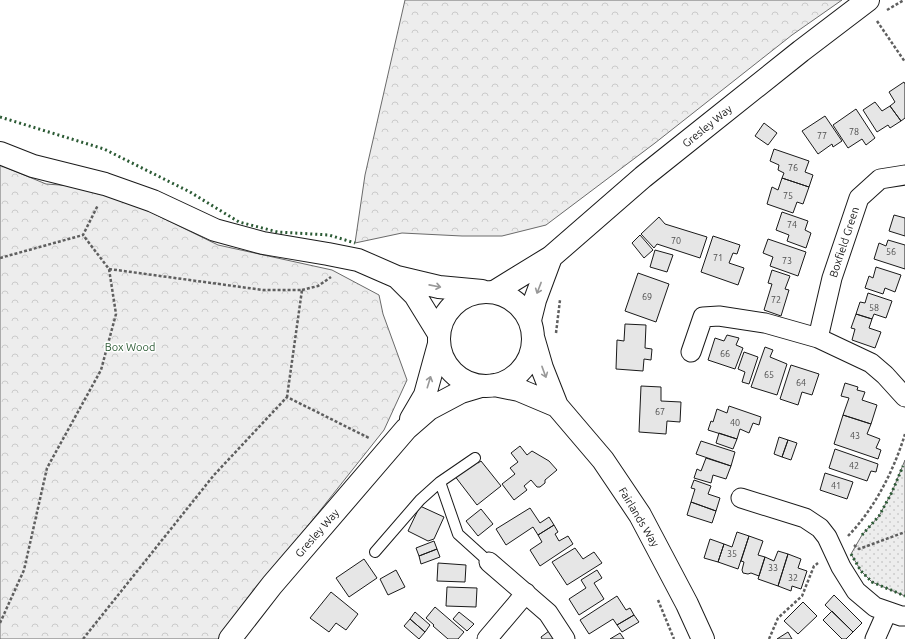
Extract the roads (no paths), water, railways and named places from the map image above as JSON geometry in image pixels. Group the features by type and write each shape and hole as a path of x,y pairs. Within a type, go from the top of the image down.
{"main road":[{"name":"Gresley Way","path":"488,291 551,257 643,177 794,56 869,6"},
{"path":"0,153 33,166 105,184 153,201 215,230 263,243 358,260 397,277 439,287 488,291 516,302 524,310 532,329 531,353 526,365 517,374 506,381 487,385 468,382 457,376 442,357 439,339 440,328 448,310 465,296 488,291"},
{"name":"Gresley Way","path":"532,329 535,300 551,257"},
{"path":"397,277 415,294 439,339"},
{"name":"Fairlands Way","path":"532,329 542,368 557,406 603,460 640,515 687,604 702,639"},
{"name":"Gresley Way","path":"406,429 425,395 439,339"},
{"name":"Gresley Way","path":"230,639 272,586 406,429 429,409 461,392 487,385"},
{"name":"Fairlands Way","path":"487,385 519,390 557,406"}],"street":[{"name":"Boxfield Green","path":"818,338 832,278 859,198 880,179 905,175"},
{"path":"691,352 703,317 719,316 765,323 818,338 871,363 885,375 905,397"},
{"path":"742,498 805,518 820,528 827,537 841,567 856,591 875,607 887,612 905,616"},
{"path":"489,562 548,613 565,639"},
{"path":"487,639 526,593"},
{"path":"875,639 887,612"}],"lane":[{"path":"375,552 420,500 440,482 475,458"},
{"path":"440,482 458,534 489,562"}],"park label":[{"name":"Box Wood","path":"130,347"}]}
